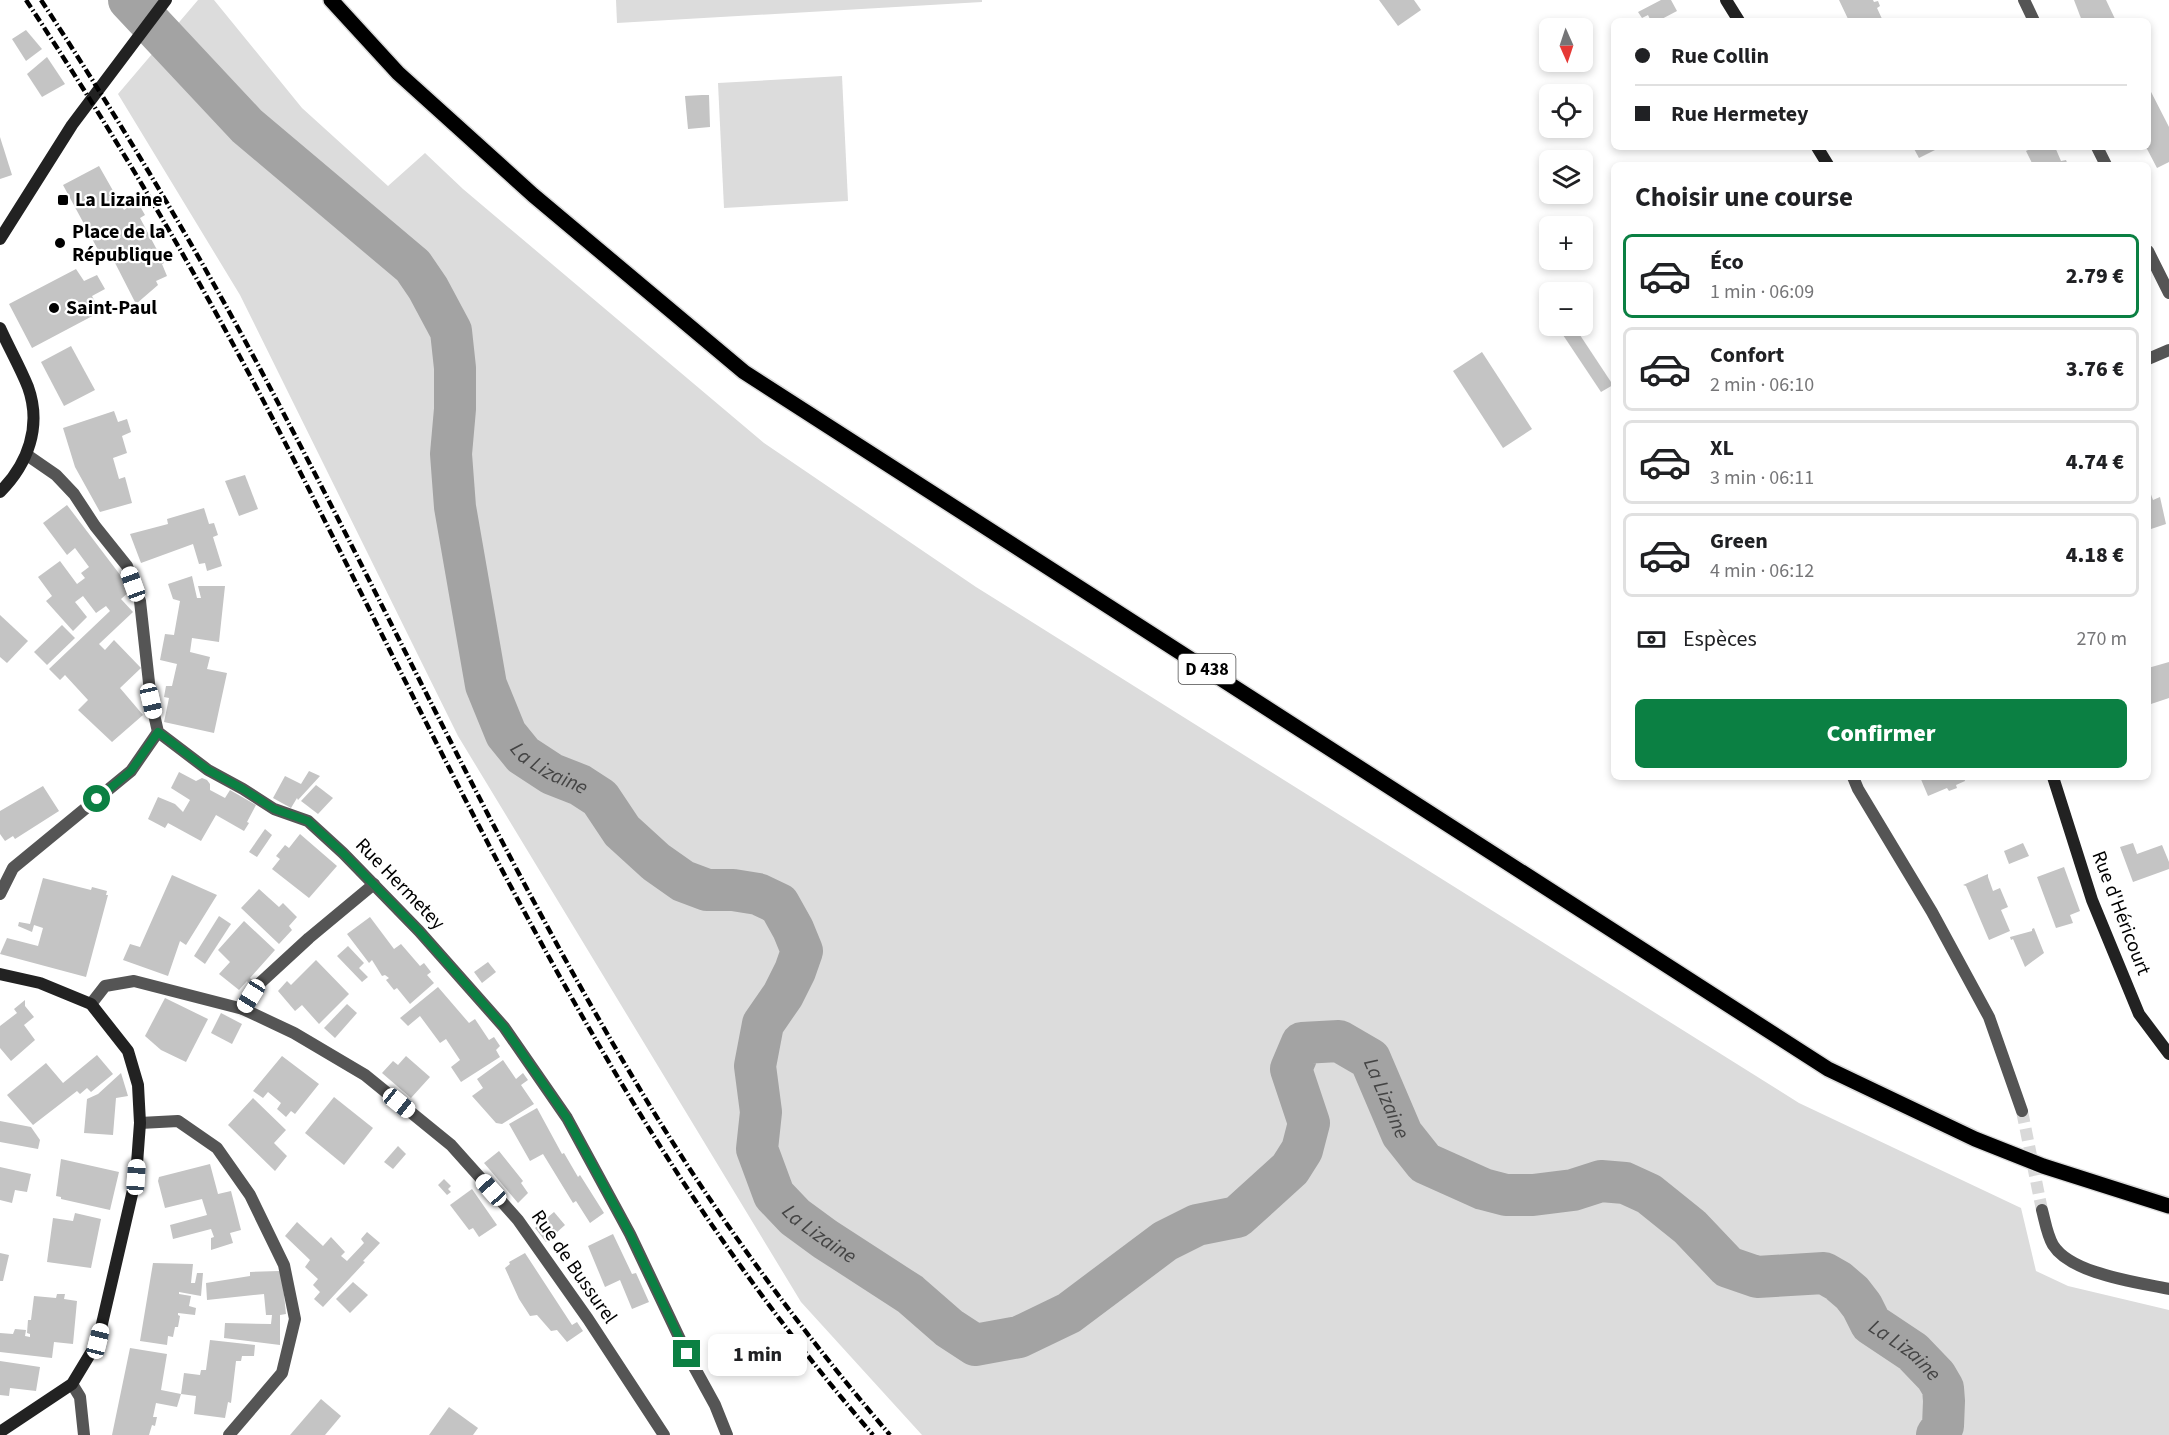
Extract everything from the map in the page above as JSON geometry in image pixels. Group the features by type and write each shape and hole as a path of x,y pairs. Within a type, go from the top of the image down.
{"main road":[{"name":"D 438","path":"331,0 398,73 533,195 744,372 1828,1069 1975,1139 2043,1166 2169,1206"}],"street":[{"path":"0,239 72,125 166,0"},
{"path":"1726,0 1737,18"},
{"path":"2024,0 2033,18"},
{"path":"2151,257 2169,293"},
{"path":"0,328 28,388 34,423 27,455 11,480 0,492"},
{"path":"2151,358 2169,350"},
{"path":"0,894 13,868 131,771 158,732 151,701 140,601 127,566 74,494 56,475 27,455"},
{"name":"Rue Hermetey","path":"158,732 208,770 274,809 308,821 343,853 419,931 504,1027 567,1118 630,1234 687,1354 715,1405 727,1435"},
{"path":"1854,780 1932,912 1989,1017 2022,1111"},
{"name":"Rue d'Héricourt","path":"2054,780 2092,900 2139,1014 2169,1054"},
{"path":"243,1009 259,984 309,938 374,884"},
{"path":"0,974 40,983 91,1004 128,1051 138,1085 140,1123 136,1177 98,1341 72,1384 0,1432"},
{"name":"Rue de Bussurel","path":"91,1004 105,986 134,981 243,1009 294,1033 365,1075 451,1145 518,1220 588,1319 663,1435"},
{"path":"140,1123 178,1121 217,1148 250,1195 284,1265 295,1319 282,1373 229,1435"},
{"path":"2042,1210 2053,1245 2066,1259 2088,1270 2169,1289"},
{"path":"72,1384 80,1397 84,1435"}],"shaded area":[{"path":"198,0 214,0 302,108 388,186 425,153 463,189 764,443 976,587 1799,1103 2021,1208 2036,1271 2068,1286 2169,1310 2169,1435 922,1435 801,1302 458,736 240,295 118,94"},
{"path":"616,0 982,0 982,2 617,23"},
{"path":"842,76 848,201 724,208 718,83"}],"building":[{"path":"1379,0 1414,0 1421,10 1398,26"},
{"path":"1661,0 1671,0 1677,11 1664,18 1650,18 1648,15 1642,18 1638,12"},
{"path":"1839,0 1878,1 1880,6 1877,8 1882,18 1848,18"},
{"path":"2074,0 2106,0 2115,18 2081,18"},
{"path":"26,30 42,49 26,61 12,39"},
{"path":"47,57 65,84 42,97 27,74"},
{"path":"2151,92 2169,127 2169,162 2157,168 2148,150 2151,150"},
{"path":"709,95 710,127 688,129 685,96"},
{"path":"0,137 12,175 0,179"},
{"path":"1915,150 1935,150 1919,158"},
{"path":"2056,150 2061,161 2066,160 2067,162 2032,162 2026,151"},
{"path":"99,166 124,210 137,201 145,215 140,218 164,263 162,264 167,276 156,281 158,285 136,304 111,255 103,259 63,185"},
{"name":"Saint-Paul","path":"76,269 84,281 97,275 105,289 92,296 100,312 32,348 9,304"},
{"path":"1564,336 1581,336 1611,382 1611,386 1601,392"},
{"path":"71,346 95,390 64,406 41,362"},
{"path":"1482,352 1532,429 1503,448 1453,371"},
{"path":"114,411 118,422 127,419 131,432 122,436 127,453 113,458 119,479 125,477 132,503 100,512 75,467 63,428"},
{"path":"245,475 258,509 239,516 225,481"},
{"path":"2151,494 2153,500 2160,497 2166,524 2151,529"},
{"path":"67,505 127,584 124,586 129,592 121,599 133,612 99,644 105,650 114,640 141,668 120,688 143,715 112,742 78,710 88,700 65,675 60,680 49,669 110,611 106,606 96,613 83,596 75,602 87,617 73,631 46,601 52,596 38,577 60,561 77,584 85,578 81,573 89,567 75,548 67,555 43,523"},
{"path":"204,508 209,524 214,523 218,535 213,537 222,566 207,571 205,563 199,564 193,544 141,563 130,534 168,524 167,519"},
{"path":"192,576 197,598 201,598 198,586 225,586 219,642 192,638 190,652 210,657 207,669 227,673 214,733 164,722 169,698 164,697 166,686 172,686 177,664 160,660 165,634 174,635 180,601 173,599 168,584"},
{"path":"0,615 28,641 7,663 0,657"},
{"path":"62,625 75,638 47,665 34,652"},
{"path":"2169,662 2169,698 2151,704 2151,667"},
{"path":"309,771 320,776 298,800 297,798 291,808 273,798 285,776 301,784"},
{"path":"179,772 196,781 202,778 207,780 210,790 225,798 230,790 256,805 244,831 216,815 201,841 168,823 165,828 148,819 158,797 175,804 183,812 190,800 171,788"},
{"path":"1921,780 1965,780 1956,785 1957,788 1949,791 1947,788 1928,796"},
{"path":"316,785 333,798 318,814 301,801"},
{"path":"43,786 59,811 15,839 13,836 5,841 0,834 0,811"},
{"path":"265,829 272,835 257,857 249,852"},
{"path":"300,834 337,866 309,898 272,869 280,859 276,856 285,845 289,848"},
{"path":"2023,843 2029,856 2009,864 2004,851"},
{"path":"2133,843 2137,854 2162,845 2169,862 2169,869 2133,882 2120,847"},
{"path":"2064,867 2080,911 2070,915 2073,923 2056,928 2037,877"},
{"path":"1988,874 1993,891 2000,888 2008,907 2001,910 2010,931 1989,940 1966,886 1963,885"},
{"path":"172,875 217,895 186,945 180,941 168,976 123,960 130,944 140,947"},
{"path":"43,878 91,890 92,887 107,891 106,895 108,895 86,977 0,954 7,938 38,946 43,928 34,925 32,932 18,926 19,922 30,924"},
{"path":"259,889 279,907 283,903 297,917 289,926 292,930 279,944 241,908"},
{"path":"219,916 231,924 205,964 194,956"},
{"path":"370,917 394,949 401,944 420,966 424,963 431,972 427,975 434,983 410,1004 397,988 394,990 386,980 389,978 382,976 372,960 369,963 347,934"},
{"path":"244,921 275,950 250,978 252,980 249,984 247,981 239,990 219,974 230,962 218,950"},
{"path":"2034,928 2044,953 2025,967 2010,937 2032,931"},
{"path":"348,946 364,963 359,968 368,977 362,982 337,956"},
{"path":"316,960 349,994 319,1024 302,1005 295,1011 278,991 287,981 291,985"},
{"path":"488,962 496,972 482,983 474,972"},
{"path":"438,987 469,1023 475,1019 489,1040 494,1037 500,1046 496,1050 500,1057 461,1082 451,1067 460,1060 446,1039 440,1043 420,1016 408,1026 400,1018"},
{"path":"165,998 208,1019 186,1062 161,1050 145,1036"},
{"path":"25,1000 25,1006 34,1017 24,1025 35,1040 11,1061 0,1048 0,1026 17,1013 14,1009"},
{"path":"347,1004 357,1013 335,1038 324,1028"},
{"path":"221,1013 242,1024 232,1044 211,1033"},
{"path":"97,1055 113,1074 91,1092 87,1088 80,1094 77,1091 33,1125 7,1095 46,1063 63,1083"},
{"path":"282,1056 319,1084 295,1114 291,1111 286,1117 277,1109 281,1103 268,1092 263,1098 253,1091"},
{"path":"406,1056 430,1077 411,1098 382,1073 393,1061 398,1065"},
{"path":"503,1060 516,1079 523,1073 528,1080 521,1085 534,1104 502,1124 496,1123 472,1096 483,1088 477,1079"},
{"path":"121,1073 128,1096 116,1098 113,1135 84,1133 87,1099 98,1094"},
{"path":"334,1097 373,1128 344,1165 305,1133"},
{"path":"253,1098 286,1130 274,1143 287,1156 275,1171 228,1125"},
{"path":"537,1108 562,1154 564,1153 578,1177 580,1175 604,1213 590,1223 576,1201 573,1203 543,1154 530,1161 509,1124"},
{"path":"0,1121 31,1127 40,1140 38,1149 0,1142"},
{"path":"398,1146 406,1154 393,1169 384,1162"},
{"path":"499,1151 523,1181 521,1183 528,1193 518,1203 484,1163"},
{"path":"61,1159 119,1172 110,1210 56,1196"},
{"path":"210,1164 218,1194 231,1191 241,1230 230,1233 233,1243 211,1250 211,1238 214,1237 211,1229 173,1239 170,1225 207,1215 202,1199 165,1208 158,1181 159,1177"},
{"path":"0,1167 31,1174 27,1192 15,1190 12,1203 0,1200"},
{"path":"444,1179 451,1186 448,1189 451,1192 447,1195 438,1185"},
{"path":"472,1189 497,1225 479,1237 473,1228 469,1230 450,1205"},
{"path":"554,1212 565,1225 546,1242 535,1228"},
{"path":"75,1213 101,1219 91,1268 47,1262 53,1218 73,1221"},
{"path":"297,1222 323,1246 331,1237 345,1252 341,1256 347,1261 364,1243 361,1239 367,1232 380,1243 323,1307 314,1299 320,1292 313,1285 318,1279 305,1267 310,1260 285,1236"},
{"path":"613,1234 632,1274 636,1273 649,1302 632,1309 620,1280 605,1287 588,1246"},
{"path":"0,1253 9,1255 3,1281 0,1281"},
{"path":"525,1253 572,1325 577,1322 583,1331 567,1342 557,1330 551,1331 537,1315 530,1316 519,1299 505,1268 510,1264 509,1262"},
{"path":"153,1263 193,1264 191,1283 195,1283 197,1273 203,1273 201,1296 179,1292 179,1294 191,1296 189,1306 196,1308 195,1315 178,1313 180,1316 178,1327 175,1327 173,1337 168,1336 167,1345 140,1341"},
{"path":"279,1271 282,1275 286,1314 280,1315 280,1345 224,1338 225,1323 271,1324 272,1315 266,1315 264,1294 207,1300 206,1283 250,1276 250,1272"},
{"path":"353,1282 368,1295 350,1313 336,1299"},
{"path":"57,1294 65,1294 64,1299 77,1301 73,1344 54,1342 52,1358 0,1352 0,1333 13,1334 15,1329 26,1330 25,1336 30,1337 27,1333 28,1320 31,1320 34,1296 56,1298"},
{"path":"210,1340 255,1345 254,1356 242,1356 241,1361 236,1361 231,1403 228,1402 225,1418 194,1414 196,1396 181,1394 184,1373 200,1375 201,1370 206,1370"},
{"path":"130,1348 167,1354 161,1390 181,1394 177,1407 156,1403 153,1417 157,1417 155,1426 152,1425 149,1435 112,1435"},
{"path":"0,1361 40,1367 36,1391 10,1388 9,1396 0,1395"},
{"path":"321,1399 341,1416 325,1435 290,1435"},
{"path":"449,1407 478,1428 473,1435 429,1435"}],"waterway":[{"name":"La Lizaine","path":"129,0 247,126 413,266 428,288 451,331 455,368 455,409 451,454 455,507 486,685 506,734 523,755 552,774 580,785 600,798 622,831 656,862 683,881 707,890 733,890 758,894 779,904 793,929 802,951 783,995 763,1024 755,1066 761,1112 757,1149 774,1195 795,1217 910,1294 949,1328 975,1345 1019,1337 1069,1313 1165,1241 1197,1225 1237,1217 1290,1169 1302,1150 1309,1123 1291,1069 1302,1043 1339,1041 1370,1059 1402,1134 1425,1163 1483,1189 1506,1195 1533,1195 1573,1190 1601,1181 1625,1183 1649,1194 1690,1227 1728,1267 1757,1277 1824,1273 1838,1281 1862,1306 1871,1324 1913,1352 1936,1376 1943,1388 1944,1401 1943,1426 1937,1435"}],"tunnel":[{"path":"2022,1111 2042,1210"}],"railway":[{"path":"26,0 93,104 219,318 277,427 505,876 603,1052 655,1138 731,1253 814,1364 873,1435"},
{"path":"41,0 138,154 259,366 499,836 543,919 635,1081 693,1174 755,1264 821,1351 890,1435"}],"place":[{"name":"La Lizaine","path":"63,200"},
{"name":"Place de la République","path":"60,243"},
{"name":"Saint-Paul","path":"54,308"}],"route":[{"path":"97,799 131,771 158,732 208,770 274,809 308,821 343,853 419,931 504,1027 567,1118 630,1234 687,1354"}]}
